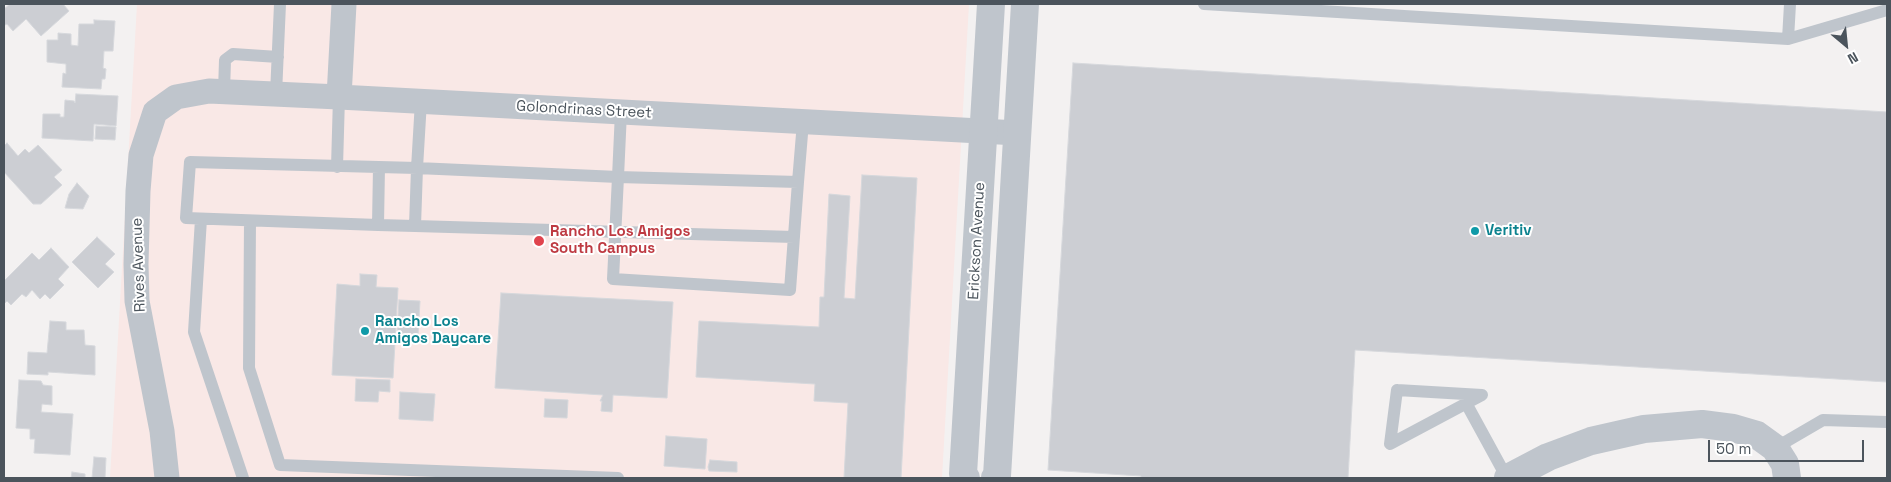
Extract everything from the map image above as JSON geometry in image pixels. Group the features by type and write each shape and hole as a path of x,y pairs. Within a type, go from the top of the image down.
{"street":[{"path":"339,97 344,4"},
{"name":"Erickson Avenue","path":"966,478 963,474 991,4"},
{"path":"995,478 997,476 1025,4"},
{"name":"Golondrinas Street","path":"155,112 176,97 209,91 1018,133"},
{"name":"Rives Avenue","path":"155,112 141,155 138,191 137,301 162,431 166,478"},
{"path":"1507,478 1548,457 1591,441 1644,429 1702,424 1734,428 1757,435 1775,448 1785,464 1787,478"}],"lane":[{"path":"276,94 280,4"},
{"path":"1204,4 1386,9 1788,39 1887,10"},
{"path":"1788,39 1790,4"},
{"path":"224,92 225,60 233,54 278,57"},
{"path":"337,167 339,97"},
{"path":"415,226 421,101"},
{"path":"620,112 613,278 790,290 803,122"},
{"path":"794,237 186,218 190,162 798,182"},
{"path":"378,225 379,167"},
{"path":"201,219 194,332 243,478"},
{"path":"250,221 249,368 280,465 515,476 618,478"},
{"path":"1397,390 1482,395 1466,403 1390,444 1397,390"},
{"path":"1466,403 1507,478"},
{"path":"1775,448 1823,420 1887,422"}],"shaded area":[{"name":"Rancho Los Amigos South Campus","path":"137,4 969,4 942,478 110,478"}],"building":[{"path":"10,4 63,4 69,11 41,36 26,19 13,31 7,24 5,25 4,9"},
{"path":"94,20 115,21 113,51 104,51 103,68 106,69 101,89 62,87 63,73 66,74 66,64 47,62 47,40 58,40 58,33 71,34 71,45 78,46 79,24 94,24"},
{"name":"Veritiv","path":"1073,63 1887,112 1887,382 1355,350 1348,478 1141,478 1141,476 1048,470"},
{"path":"76,94 118,96 116,126 94,124 93,141 42,138 43,114 60,114 60,117 64,117 65,100 74,101 75,103"},
{"path":"96,126 116,127 115,140 95,139"},
{"path":"7,143 18,156 25,149 29,153 38,145 62,170 54,177 62,185 41,204 33,204 4,172 4,146"},
{"path":"862,175 917,178 901,478 844,478 848,403 814,401 815,384 696,377 699,321 819,327 820,297 824,297 829,194 850,196 844,298 855,299"},
{"path":"77,183 89,196 83,209 65,208 69,194"},
{"path":"97,237 115,254 105,264 114,272 98,288 72,262"},
{"path":"51,248 69,267 58,279 64,285 50,299 45,294 40,299 32,290 26,297 22,294 11,305 7,301 5,303 4,281 32,253 39,260"},
{"name":"Rancho Los Amigos Daycare","path":"360,274 377,275 376,287 398,288 393,378 332,375 337,284 360,286"},
{"path":"501,293 673,302 667,398 613,395 612,412 601,411 602,401 600,401 603,395 495,388"},
{"path":"399,300 420,301 418,336 397,334"},
{"path":"50,321 66,322 66,330 84,330 85,345 95,346 95,375 48,372 48,375 27,374 28,352 47,353"},
{"path":"356,379 390,380 390,392 379,391 378,402 355,401"},
{"path":"19,380 41,381 43,385 52,386 52,405 42,404 41,412 73,414 70,455 34,453 35,439 30,439 30,429 16,428"},
{"path":"400,392 435,394 433,421 399,419"},
{"path":"545,399 568,400 567,418 544,417"},
{"path":"666,436 707,439 705,469 664,466"},
{"path":"94,457 106,458 105,478 92,478"},
{"path":"710,460 737,462 737,472 709,471"},
{"path":"72,472 85,474 85,478 71,478"}],"place":[{"name":"Veritiv","path":"1475,231"},
{"name":"Rancho Los Amigos South Campus","path":"539,241"},
{"name":"Rancho Los Amigos Daycare","path":"365,331"}]}
